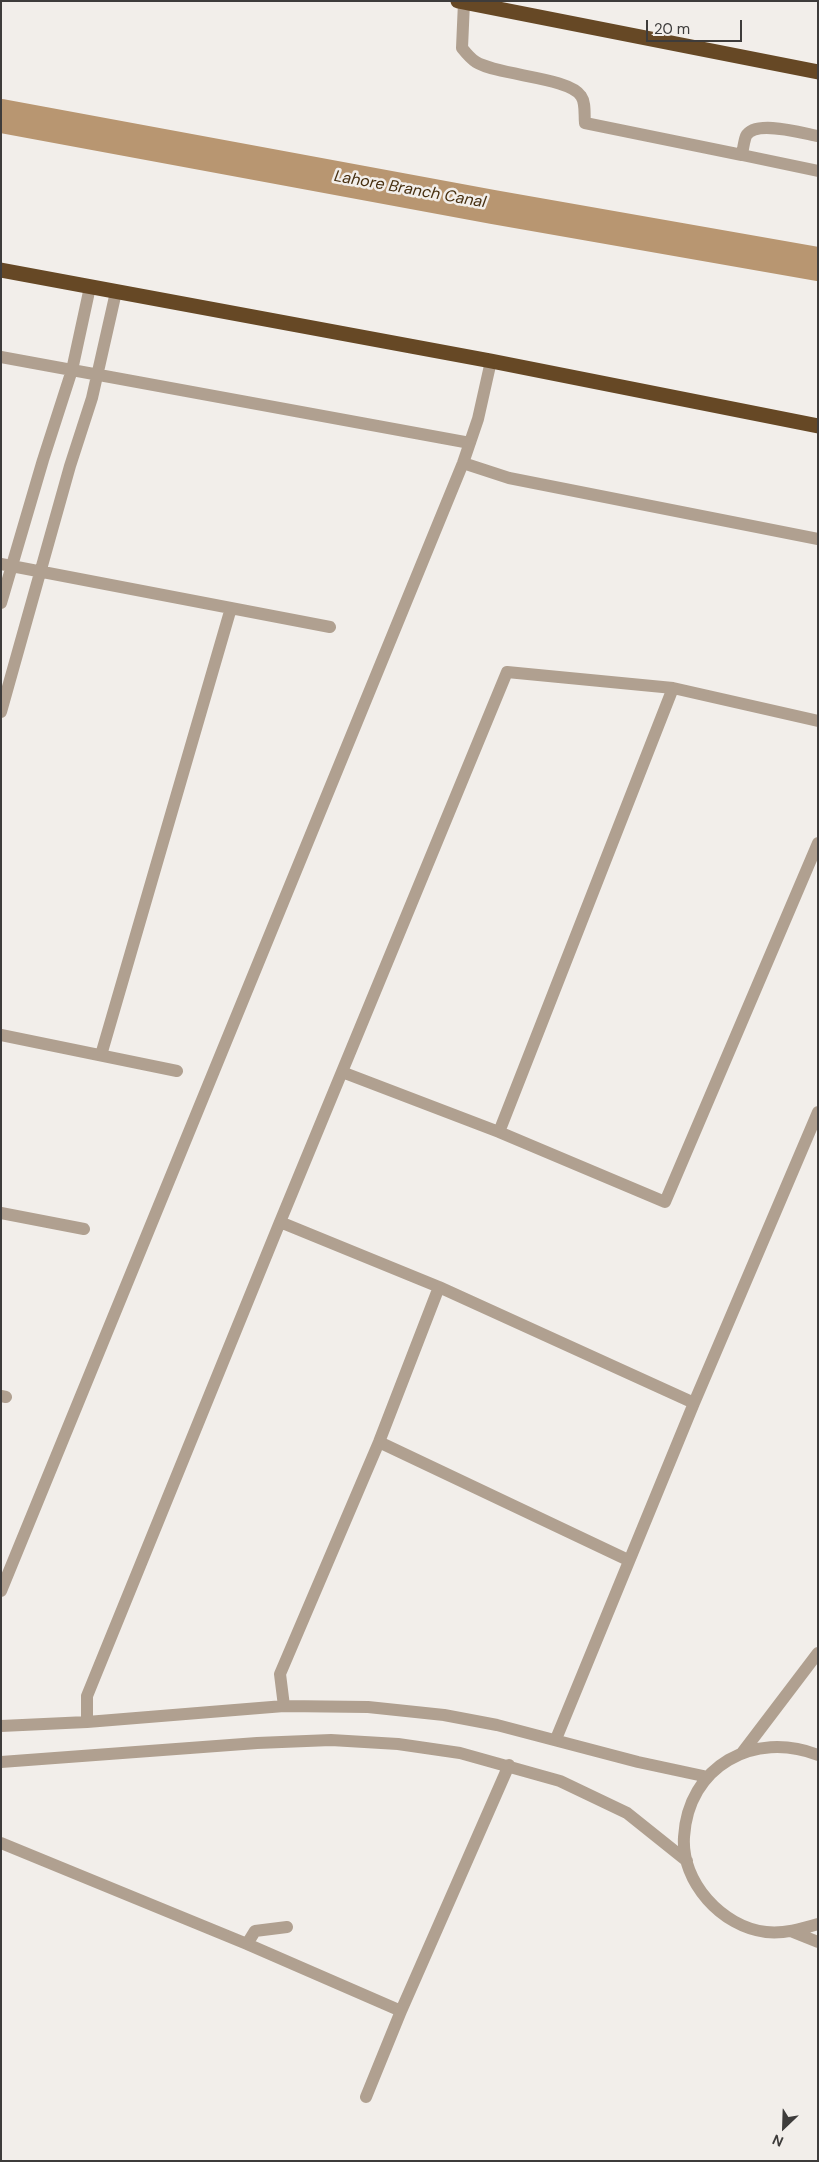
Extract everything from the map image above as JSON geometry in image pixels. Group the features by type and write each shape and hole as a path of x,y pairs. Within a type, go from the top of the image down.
{"highway":[{"path":"461,2 818,72"},
{"path":"1,270 491,361 818,426"}],"street":[{"path":"461,2 462,48 475,62 495,70 565,85 577,91 583,98 585,123 818,170"},
{"path":"742,155 747,135 754,129 766,126 818,136"},
{"path":"1,603 6,566 72,370 90,287"},
{"path":"1,712 97,376 116,292"},
{"path":"1,357 470,443"},
{"path":"1,1591 463,463 478,419 491,361"},
{"path":"463,463 509,478 818,539"},
{"path":"6,566 330,627"},
{"path":"101,1055 231,608"},
{"path":"88,1722 87,1696 507,672 673,688 818,721"},
{"path":"499,1132 673,688"},
{"path":"342,1072 499,1132 665,1202 818,843"},
{"path":"1,1035 177,1071"},
{"path":"556,1739 628,1560 818,1112"},
{"path":"1,1213 84,1229"},
{"path":"280,1222 439,1287 694,1403"},
{"path":"284,1706 280,1674 379,1442 439,1287"},
{"path":"379,1442 628,1560"},
{"path":"742,1752 818,1653"},
{"path":"1,1726 88,1722 284,1706 368,1707 444,1715 556,1739 638,1762 708,1777"},
{"path":"1,1762 257,1743 331,1740 398,1744 460,1753 509,1765 560,1781 627,1813 687,1861"},
{"path":"818,1755 799,1748 770,1746 742,1752 724,1763 708,1777 695,1795 687,1816 684,1838 687,1861 697,1886 715,1908 738,1924 765,1932 793,1932 818,1924"},
{"path":"366,2097 509,1765"},
{"path":"1,1843 247,1944 401,2012"},
{"path":"247,1944 255,1931 287,1927"},
{"path":"793,1932 818,1942"}],"waterway":[{"name":"Lahore Branch Canal","path":"1,116 493,207 818,264"}]}
